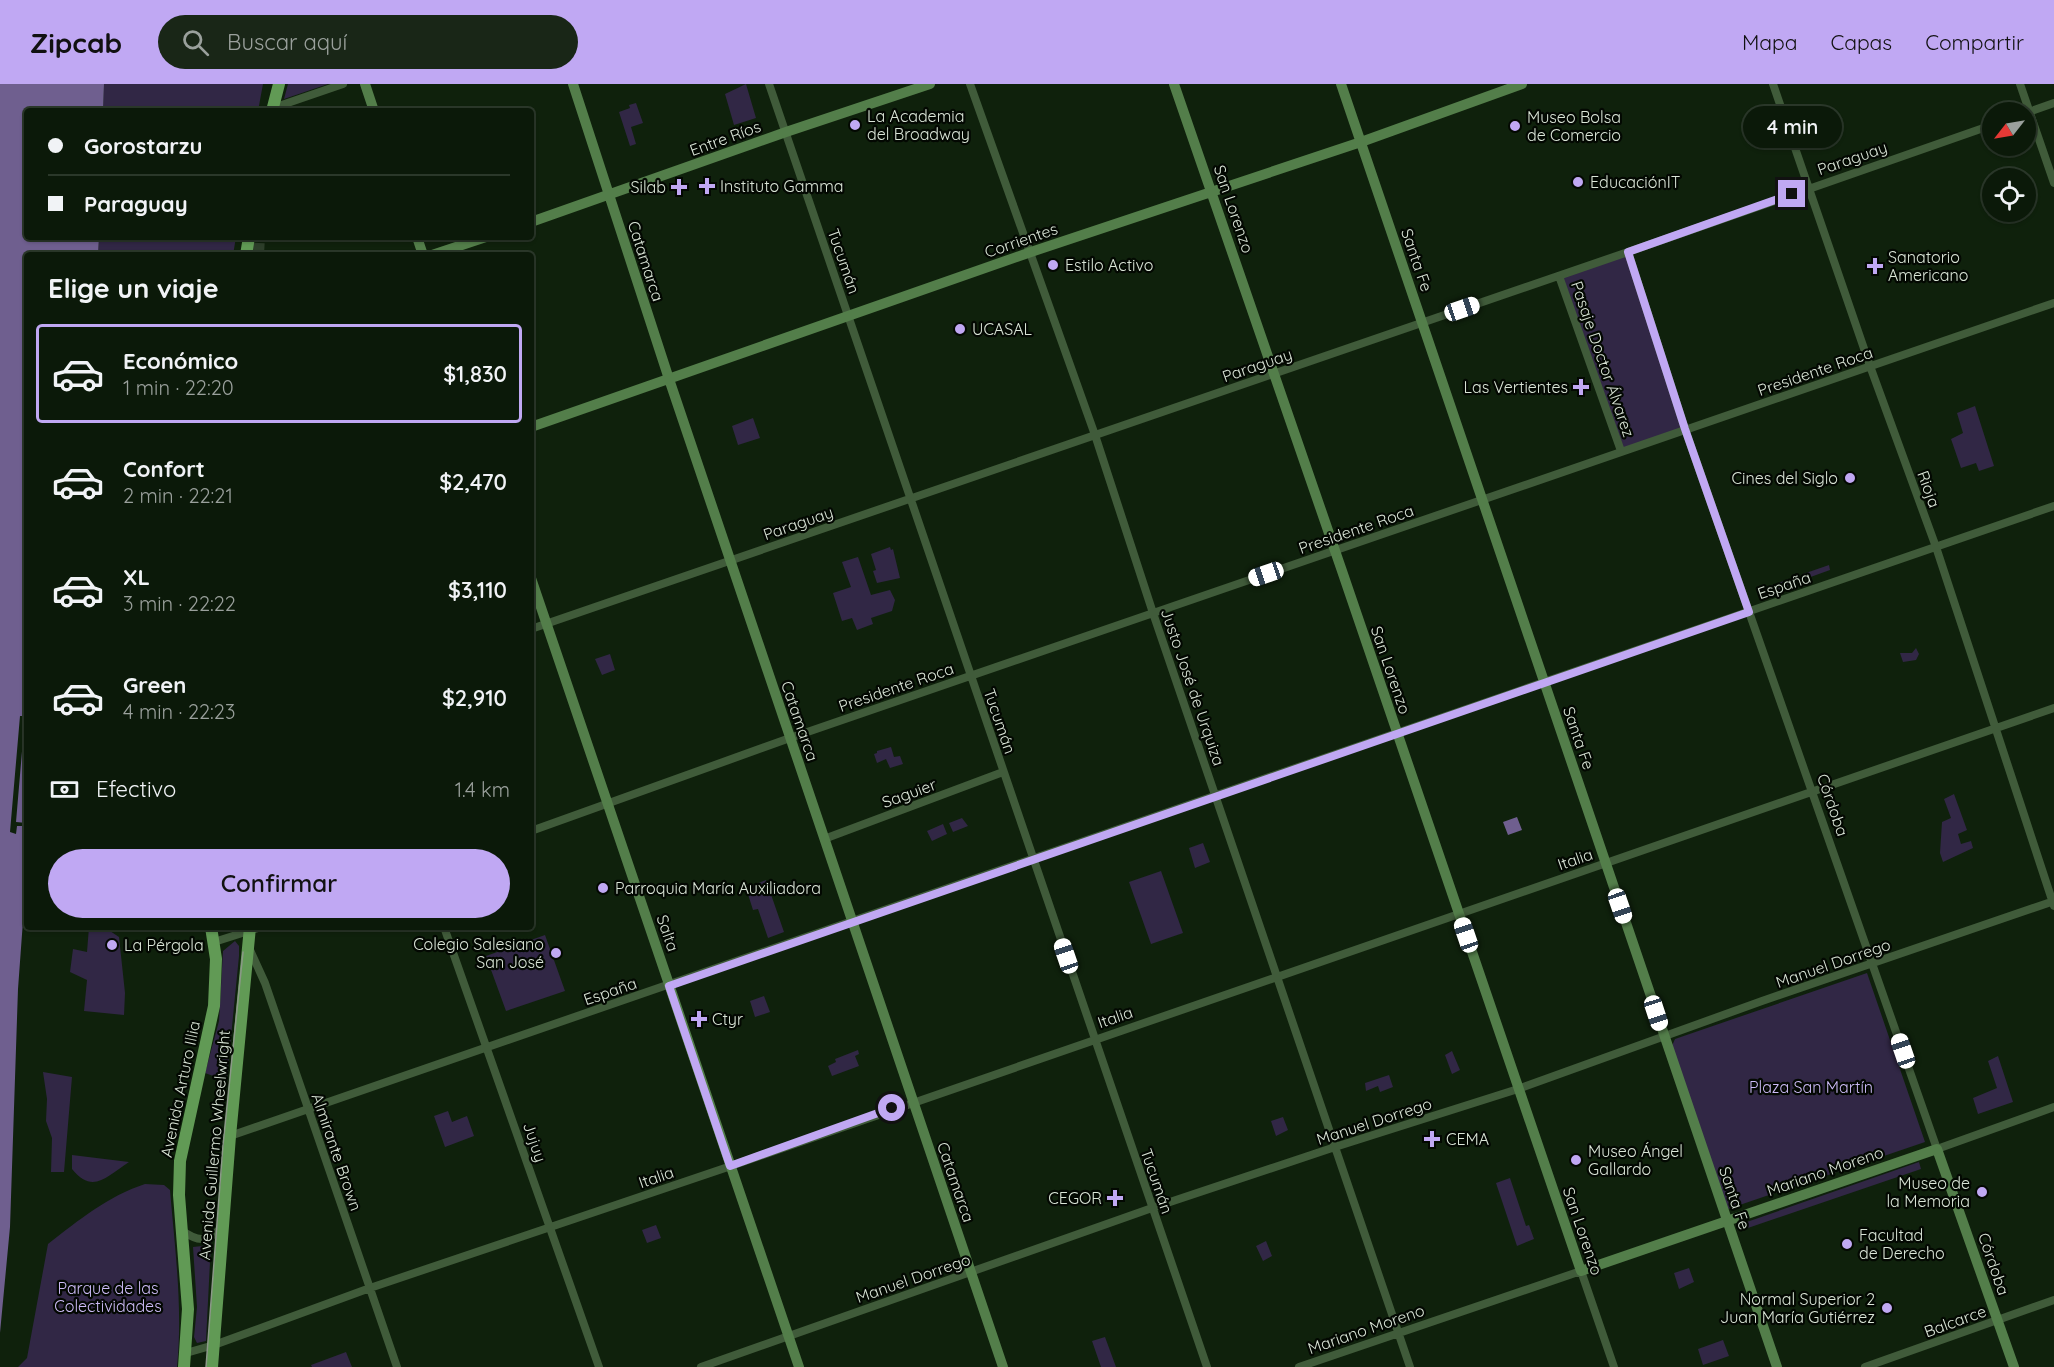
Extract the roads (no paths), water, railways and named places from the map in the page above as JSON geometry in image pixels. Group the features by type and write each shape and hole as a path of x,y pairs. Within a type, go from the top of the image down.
{"main road":[{"path":"273,108 279,84"},
{"path":"365,84 373,108"},
{"name":"Catamarca","path":"573,84 669,379 1003,1367"},
{"name":"Entre Ríos","path":"534,221 930,84"},
{"name":"San Lorenzo","path":"1174,84 1275,373 1581,1271"},
{"name":"Santa Fe","path":"1341,84 1777,1367"},
{"name":"Corrientes","path":"534,426 1031,252 1212,193 1522,84"},
{"path":"441,252 477,240"},
{"name":"Salta","path":"534,587 799,1367"},
{"name":"Avenida Arturo Illia","path":"184,1367 188,1309 179,1195 180,1161 214,1006 216,959 212,930"},
{"name":"Avenida Guillermo Wheelwright","path":"212,1367 230,1136 248,946 252,930"},
{"name":"Mariano Moreno","path":"1581,1271 1937,1149"},
{"name":"Córdoba","path":"1937,1149 2014,1367"}],"street":[{"path":"277,108 343,84"},
{"name":"Tucumán","path":"770,84 1207,1367"},
{"name":"Justo José de Urquiza","path":"970,84 1095,435 1410,1367"},
{"name":"Rioja","path":"1773,84 1870,366 1936,547 2053,902"},
{"path":"2020,84 2024,102"},
{"path":"2036,109 2054,103"},
{"name":"Paraguay","path":"534,628 1982,128"},
{"path":"2036,136 2054,183"},
{"name":"Córdoba","path":"1628,252 1685,429 1937,1149"},
{"name":"Pasaje Doctor Álvarez","path":"1559,276 1621,451"},
{"name":"Presidente Roca","path":"534,830 790,738 2054,303"},
{"name":"España","path":"230,1136 2054,506"},
{"name":"Italia","path":"186,1353 2054,708"},
{"name":"Saguier","path":"824,839 1004,772"},
{"name":"Manuel Dorrego","path":"701,1367 1152,1208 1518,1089 1665,1038 1762,1001 2053,902"},
{"path":"214,942 247,930"},
{"name":"Jujuy","path":"445,930 599,1367"},
{"name":"Almirante Brown","path":"248,946 265,983 397,1367"},
{"name":"Mariano Moreno","path":"1937,1149 2054,1107"},
{"path":"181,1230 198,1240 206,1239 222,1227"},
{"name":"Mariano Moreno","path":"1299,1367 1581,1271"},
{"name":"San Lorenzo","path":"1581,1271 1614,1367"},
{"name":"Balcarce","path":"1865,1367 2054,1300"}],"tunnel":[{"path":"258,252 259,240"}],"tram line":[{"path":"206,1367 223,1145 243,952"}],"place":[{"name":"La Academia del Broadway","path":"855,125"},
{"name":"Museo Bolsa de Comercio","path":"1515,126"},
{"name":"EducaciónIT","path":"1578,182"},
{"name":"Instituto Gamma","path":"707,186"},
{"name":"Silab","path":"679,187"},
{"name":"Estilo Activo","path":"1053,265"},
{"name":"Sanatorio Americano","path":"1875,266"},
{"name":"UCASAL","path":"960,329"},
{"name":"Las Vertientes","path":"1581,387"},
{"name":"Cines del Siglo","path":"1850,478"},
{"name":"Parroquia María Auxiliadora","path":"603,888"},
{"name":"La Pérgola","path":"112,945"},
{"name":"Colegio Salesiano San José","path":"556,953"},
{"name":"Ctyr","path":"699,1019"},
{"name":"CEMA","path":"1432,1139"},
{"name":"Museo Ángel Gallardo","path":"1576,1160"},
{"name":"Museo de la Memoria","path":"1982,1192"},
{"name":"CEGOR","path":"1115,1198"},
{"name":"Facultad de Derecho","path":"1847,1244"},
{"name":"Normal Superior 2 Juan María Gutiérrez","path":"1887,1308"}],"park label":[{"name":"Plaza San Martín","path":"1811,1087"},
{"name":"Parque de las Colectividades","path":"108,1297"}]}
